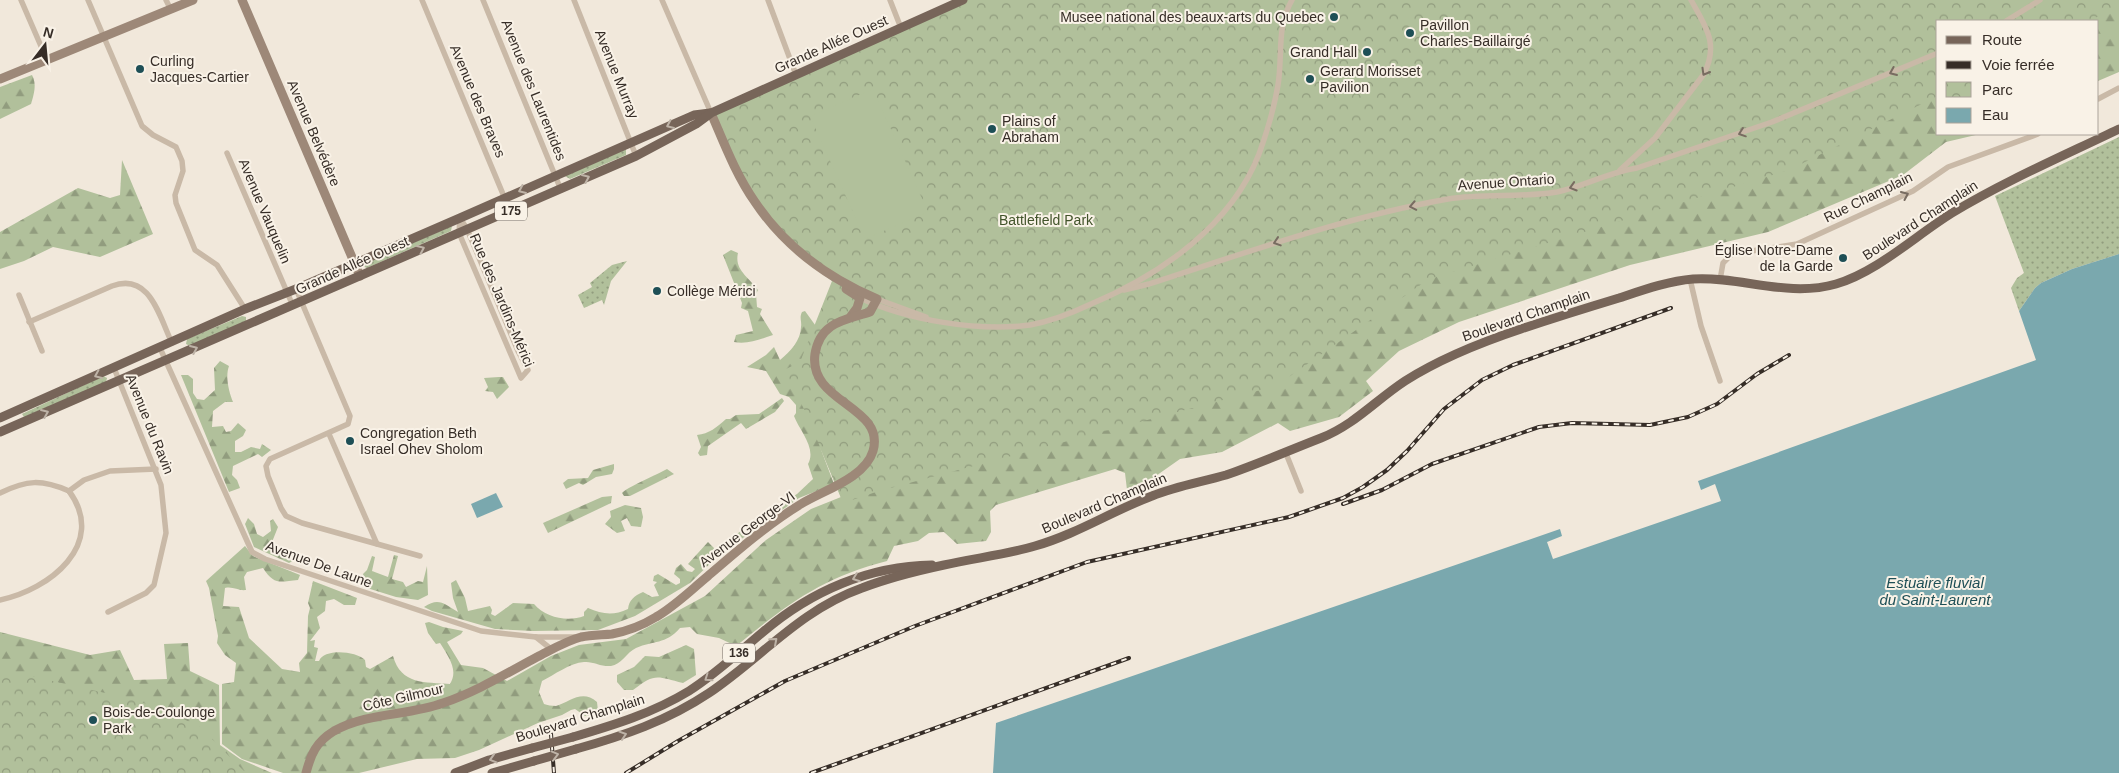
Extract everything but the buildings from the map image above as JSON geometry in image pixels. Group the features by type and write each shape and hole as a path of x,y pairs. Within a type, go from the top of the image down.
{"main road":[{"name":"Grande Allée Ouest","path":"0,432 561,190 636,156 696,124 711,113 963,0"},
{"name":"Grande Allée Ouest","path":"0,418 245,309 287,293 694,115 711,113"},
{"name":"Boulevard Champlain","path":"492,773 576,750 639,730 678,712 725,682 797,623 843,595 874,583 945,564 1008,553 1052,541 1087,527 1154,495 1222,476 1285,452 1346,426 1403,383 1464,351 1505,334 1671,282 1690,279 1720,280 1798,290 1831,286 1848,280 1968,204 2016,178 2119,130"},
{"path":"17,411 22,423"},
{"name":"Boulevard Champlain","path":"455,773 489,760 635,718 672,700 718,670 790,612 835,586 889,568 945,564"}],"street":[{"path":"21,0 47,60"},
{"path":"88,0 142,126 153,135 176,147 182,161 183,172 175,195 176,203 195,250 217,265 245,309"},
{"path":"166,0 171,10"},
{"path":"0,79 193,0"},
{"name":"Avenue Belvédère","path":"242,0 360,276"},
{"name":"Avenue des Braves","path":"422,0 510,211"},
{"name":"Avenue des Laurentides","path":"483,0 561,190"},
{"name":"Avenue Murray","path":"574,0 636,156"},
{"path":"662,0 737,170 755,202 787,241 803,255 826,272 876,302"},
{"path":"768,0 796,74"},
{"path":"890,0 901,28"},
{"path":"826,272 831,278 860,298 876,302 913,317 973,325 1029,325 1051,320 1124,290 1158,270 1192,244 1225,210 1258,155 1278,84 1282,21 1292,0"},
{"path":"1619,170 1654,138 1704,74 1712,54 1711,42 1706,26 1691,0"},
{"path":"2008,20 2040,0"},
{"name":"Avenue Ontario","path":"1124,290 1163,280 1316,230 1366,216 1459,198 1558,192 1619,170 1637,168 1772,122 1936,55"},
{"path":"2099,98 2119,88"},
{"name":"Rue Champlain","path":"1720,280 1724,263 1732,254 1797,244 1913,191 1948,167 2035,135"},
{"name":"Avenue Vauquelin","path":"227,152 293,306"},
{"name":"Rue des Jardins-Mérici","path":"460,218 463,231 522,378 528,370 463,231"},
{"path":"1158,270 1163,280"},
{"path":"1690,279 1701,326 1720,381"},
{"path":"29,322 112,286 130,283 140,286 148,292 172,343"},
{"path":"296,289 350,416 348,424 270,459 266,466 268,476 280,508 286,516 302,523 420,556"},
{"path":"19,295 42,352"},
{"path":"851,316 858,308 860,298"},
{"name":"Avenue George-VI","path":"551,650 581,637 626,631 655,618 782,516 855,475 867,464 874,445 874,436 870,425 826,388 821,382 815,365 818,344 825,332 833,325 851,316 870,312 876,302"},
{"name":"Avenue De Laune","path":"160,348 252,552 265,559 481,632 536,637 581,637"},
{"name":"Avenue du Ravin","path":"108,612 146,593 154,585 166,533 161,485 156,469 114,368"},
{"path":"329,434 377,544"},
{"path":"1285,452 1301,491"},
{"path":"69,491 84,480 110,471 156,469"},
{"path":"0,493 22,483 39,482 69,491 80,512 82,533 77,548 68,563 38,588 15,597 0,600"},
{"path":"536,637 551,650"},
{"name":"Côte Gilmour","path":"306,773 315,747 335,730 370,717 441,704 463,696 551,650"}],"green space":[{"name":"Battlefield Park","path":"960,0 2119,0 2119,6 2091,20 1936,20 1936,97 1789,170 1429,279 1276,386 879,491 843,503 806,413 784,370 800,362 832,281 798,255 753,199 712,110"},
{"path":"2119,0 2119,72 2099,81 2099,20 2037,20"},
{"path":"1936,62 1936,135 1976,135 1946,142 1903,175 1768,232 1630,265 1459,322 1399,351 1366,381 1373,391 1339,417 1290,431 1278,423 1222,452 1180,459 1133,492 1127,490 1125,473 1115,469 996,505 990,511 991,532 986,541 957,544 944,532 929,533 918,541 894,546 887,561 843,576 806,594 772,617 736,646 719,638 697,634 690,627 680,628 664,640 636,648 615,665 579,663 542,681 539,692 544,704 556,706 581,696 592,698 597,702 598,711 594,716 585,716 575,709 538,723 479,750 455,758 417,759 359,773 283,773 242,759 222,744 222,684 234,682 236,663 225,655 217,643 218,636 206,581 245,546 253,556 300,575 298,580 278,581 270,577 263,568 247,572 244,577 246,590 225,588 223,606 239,607 249,638 282,669 300,672 299,663 307,653 310,608 308,603 313,581 357,598 355,605 344,605 334,599 326,601 325,611 317,617 320,628 310,641 315,640 314,647 318,648 315,661 319,661 327,654 348,653 361,657 365,660 366,667 370,669 393,656 402,672 408,677 423,682 450,684 453,674 451,663 440,643 436,644 428,633 425,623 429,622 463,631 447,642 461,665 483,668 507,681 551,656 579,645 626,639 705,596 766,540 811,509 841,497 820,447 834,484 799,498 726,550 720,550 720,547 755,520 797,494 813,479 808,464 810,458 809,445 794,416 796,405 789,397 780,394 766,371 747,367 766,355 774,347 780,360 788,353 801,332 802,312 805,311 818,329"},
{"path":"32,75 35,85 31,104 0,119 0,87"},
{"path":"873,89 928,212 865,239 810,116"},
{"path":"2119,137 2119,254 2072,269 2041,283 2035,288 2019,311 2011,288 2017,278 2024,273 1995,196"},
{"path":"626,149 626,155 570,179 565,176"},
{"path":"122,160 153,234 100,257 53,247 24,261 0,269 0,232 78,188 110,198 120,195"},
{"path":"452,226 451,231 367,268 362,266 363,264"},
{"path":"731,250 738,253 737,259 740,269 758,290 756,294 757,307 762,309 760,314 773,335 749,342 734,342 736,335 753,331 748,311 741,308 742,303 723,255"},
{"path":"627,261 611,281 604,305 602,300 584,308 578,295 592,287 590,283 612,265"},
{"path":"242,316 246,317 246,321 190,346 186,344 187,339"},
{"path":"220,361 229,366 227,380 233,402 225,402 213,411 212,427 223,426 226,432 231,431 238,423 246,430 243,436 235,441 235,452 241,452 251,447 260,449 262,444 271,450 262,457 258,454 233,466 232,475 237,480 240,488 229,492 181,375 188,375 193,379 193,393 197,399 204,400 215,390 214,368"},
{"path":"103,376 107,378 106,382 24,417 22,414"},
{"path":"503,377 509,387 497,399 493,392 485,391 488,387 484,378"},
{"path":"782,398 784,401 775,412 746,429 741,423 708,446 707,455 700,456 698,453 701,447 697,435 709,432 726,419 736,415 759,414"},
{"path":"614,464 612,474 596,477 583,485 579,483 566,489 563,483 568,479 588,478 593,470"},
{"path":"667,469 674,474 630,496 624,496 622,493 636,485"},
{"path":"612,496 611,503 548,533 543,523 602,497"},
{"path":"625,505 641,508 643,517 641,527 631,526 627,518 621,521 625,531 617,533 605,524 611,517 610,511"},
{"path":"248,518 254,524 257,534 263,537 271,531 270,521 273,519 278,527 270,547 283,553 294,553 296,559 289,563 254,547 245,524"},
{"path":"708,542 720,554 690,583 635,616 598,630 533,631 495,629 424,607 438,602 458,612 453,598 451,583 456,580 465,598 468,611 490,606 491,614 495,616 513,603 534,604 551,616 564,619 584,616 584,612 588,608 603,613 617,613 628,609 632,599 643,592 652,597 659,596 654,585 657,582 653,581 654,576 658,574 676,585 680,583 680,579 674,574 676,568 681,564 687,571 692,572 695,569 688,564"},
{"path":"394,555 398,556 392,579 403,582 406,587 418,581 423,582 427,566 428,595 418,600 396,597 367,588 363,574 367,570 372,556 375,557 372,571 388,577"},
{"name":"Bois-de-Coulonge Park","path":"0,632 90,655 120,650 134,680 167,679 164,644 188,643 190,671 219,685 220,745 240,759 272,773 0,773"},
{"path":"686,645 694,649 696,675 683,683 661,678 651,678 633,690 624,690 617,682 617,675 634,667 645,656 659,657"},
{"name":"Bois-de-Coulonge Park","path":"0,669 136,700 172,714 199,726 246,773 0,773"}],"water":[{"name":"Estuaire fluvial du Saint-Laurent","path":"2119,254 2119,773 993,773 996,723 1560,529 1562,536 1547,542 1553,559 1721,501 1715,484 1701,490 1698,481 2036,360 2019,311 2035,288 2041,283 2072,269"},
{"path":"496,493 503,507 477,518 471,504"}],"railway":[{"path":"626,773 678,741 785,681 915,626 1087,562 1289,517 1343,498 1387,470 1407,451 1444,409 1482,380 1513,365 1671,308"},
{"path":"1343,504 1382,490 1432,464 1539,427 1572,423 1650,425 1688,417 1717,404 1757,374 1789,355"},
{"path":"811,773 1129,658"},
{"path":"551,734 554,773"}],"place":[{"name":"Musee national des beaux-arts du Quebec","path":"1334,17"},
{"name":"Pavillon Charles-Baillairgé","path":"1410,33"},
{"name":"Grand Hall","path":"1367,52"},
{"name":"Curling Jacques-Cartier","path":"140,69"},
{"name":"Gerard Morisset Pavilion","path":"1310,79"},
{"name":"Plains of Abraham","path":"992,129"},
{"name":"Église Notre-Dame de la Garde","path":"1843,258"},
{"name":"Collège Mérici","path":"657,291"},
{"name":"Congregation Beth Israel Ohev Sholom","path":"350,441"},
{"name":"Bois-de-Coulonge Park","path":"93,720"}]}
